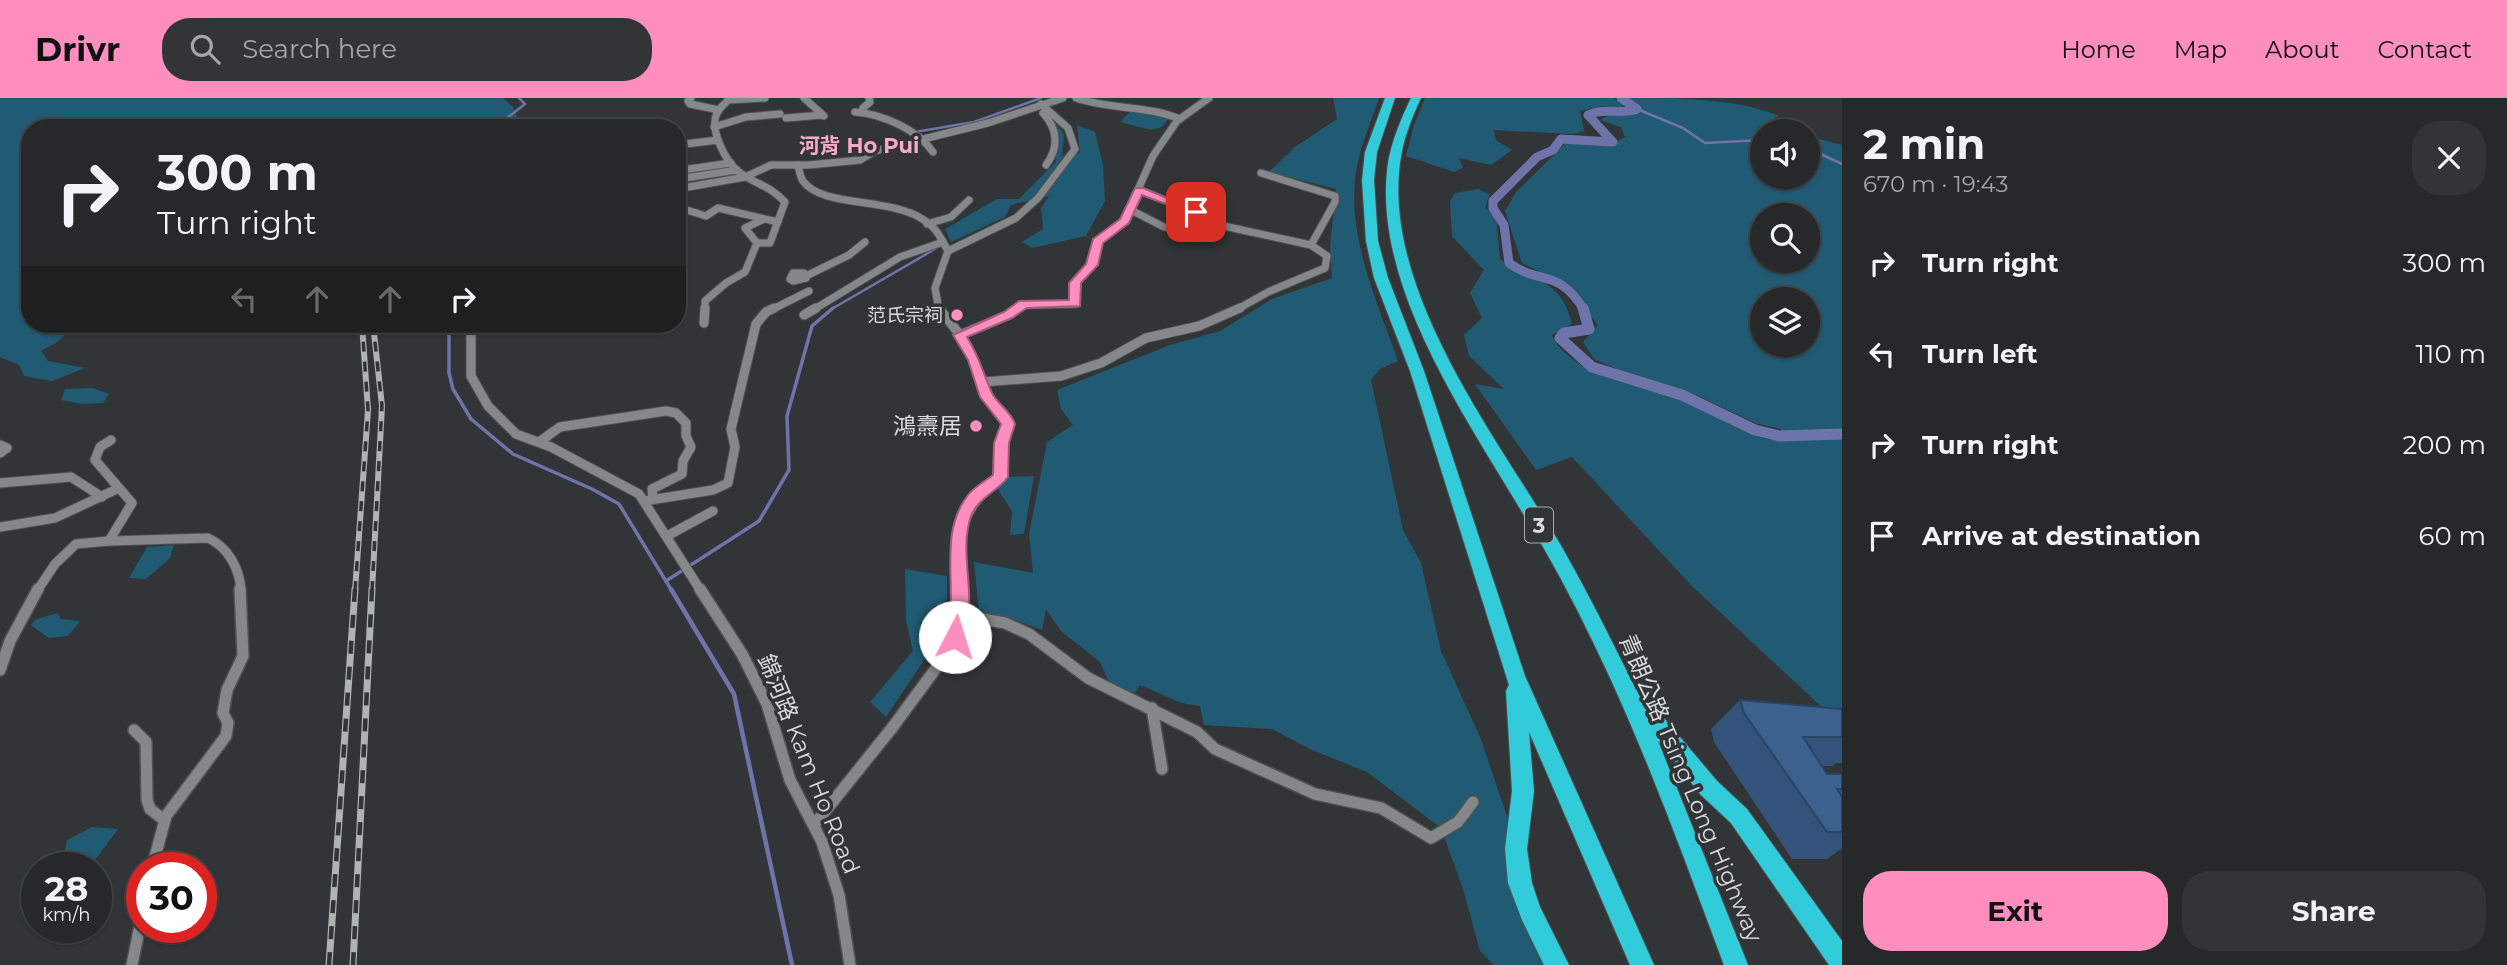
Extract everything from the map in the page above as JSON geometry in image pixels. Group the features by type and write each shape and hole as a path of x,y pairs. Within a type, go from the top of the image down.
{"highway":[{"path":"1390,98 1370,161 1368,208 1381,278 1417,371 1515,676 1642,965"},
{"name":"青朗公路 Tsing Long Highway","path":"1416,98 1398,141 1392,182 1395,231 1410,285 1426,325 1480,428 1553,549 1623,682 1699,865 1736,965"},
{"path":"1515,676 1523,792 1516,849 1520,883 1530,912 1557,965"},
{"path":"1623,682 1709,788 1739,816 1842,962"}],"street":[{"path":"691,98 688,101 690,104 719,110"},
{"path":"737,170 718,140 714,127 719,110 728,100 763,98 784,118"},
{"path":"714,127 746,117 823,115 804,98"},
{"path":"863,107 870,102 869,98"},
{"path":"686,187 751,175 768,166 860,160 868,158 872,152 898,144 988,123 1062,98"},
{"path":"1076,98 1100,106 1158,110 1180,119"},
{"path":"960,335 1008,315 1024,304 1076,304 1075,283 1092,265 1097,242 1123,223 1132,210 1153,156 1180,119 1209,98"},
{"path":"1038,105 1050,119 1055,132 1054,156 1046,165"},
{"path":"804,315 900,257 946,246 1016,218 1038,198 1075,149 1075,139 1070,128 1038,105"},
{"path":"855,112 875,114 920,138 930,145 933,152"},
{"path":"686,144 718,140"},
{"path":"898,144 901,157"},
{"path":"686,169 731,163"},
{"path":"798,166 803,181 824,195 887,205 936,230 946,246 935,294 941,314 960,335 974,360 987,397 1008,424 1001,443 1000,477 974,497 964,514 959,531 959,622 944,658 814,825"},
{"path":"686,179 737,170 751,175 783,198 786,205 770,243 757,243"},
{"path":"1261,173 1335,196 1335,202 1311,245"},
{"path":"1139,190 1203,215 1219,225"},
{"path":"927,224 951,218 969,200"},
{"path":"686,210 706,216 719,208 778,222"},
{"path":"983,382 1061,376 1101,363 1146,338 1199,326 1325,268 1327,256 1311,245 1219,225 1187,229 1164,228 1132,210"},
{"path":"757,243 745,228 762,220"},
{"path":"825,300 809,291 805,278 841,260 865,242"},
{"path":"704,323 705,302 726,283 746,272 757,243"},
{"path":"539,442 560,428 666,411 676,413 686,423 686,436 691,447 683,461 682,474 652,489 649,500 714,491 728,483 735,447 731,429 756,324 766,312 809,291"},
{"name":"錦河路 Kam Ho Road","path":"471,333 471,376 478,392 508,428 632,488 649,500 667,536 756,679 767,704 781,759 831,865 839,895 850,965"},
{"path":"109,541 132,503 95,460 100,447 111,440"},
{"path":"0,445 6,446 0,453"},
{"path":"0,483 71,477 102,497"},
{"path":"0,527 55,518 119,488"},
{"path":"667,536 713,511"},
{"path":"0,670 15,626 64,552 77,544 208,538 222,544 240,577 244,628 243,656 227,690 223,713 228,719 229,730 219,747 174,802 164,820 156,852"},
{"path":"959,622 982,619 1005,623 1029,634 1088,678 1198,732 1215,749 1315,794 1381,808 1431,838 1458,822 1473,802"},
{"path":"1152,708 1162,769"},
{"path":"134,730 146,741 147,800 150,809 164,820"},
{"path":"132,965 136,943"}],"shaded area":[{"path":"0,98 503,98 513,107 517,117 515,119 21,119 21,333 67,333 56,343 41,351 48,361 85,368 52,381 24,376 19,365 0,357"},
{"path":"1333,98 1379,98 1359,159 1354,203 1356,226 1367,272 1398,361 1380,369 1371,380 1403,530 1421,563 1441,651 1480,737 1508,819 1511,889 1545,965 1494,965 1480,951 1463,889 1441,828 1367,772 1310,749 1272,729 1204,725 1200,706 1182,703 1140,685 1135,693 1110,684 1100,662 1061,631 1046,609 1042,630 1013,619 979,613 974,562 1033,573 1029,534 1047,442 1073,425 1061,409 1057,390 1170,345 1220,331 1272,299 1332,278 1330,247 1336,189 1269,172 1295,147 1337,119"},
{"path":"1425,98 1613,98 1624,104 1621,107 1603,106 1580,111 1584,131 1572,134 1494,130 1496,140 1512,150 1491,165 1459,158 1463,168 1454,172 1406,156"},
{"path":"1624,98 1725,102 1779,116 1773,119 1750,119 1750,189 1820,189 1820,139 1842,145 1842,726 1692,586 1572,457 1536,470 1475,384 1504,389 1469,356 1464,335 1482,318 1470,293 1484,270 1452,236 1450,201 1455,193 1478,189 1490,194 1485,207 1496,217 1500,259 1553,289 1567,308 1572,324 1552,335 1558,346 1569,356 1603,376 1691,402 1745,431 1780,441 1781,429 1755,423 1694,394 1633,376 1594,359 1583,342 1598,325 1563,283 1522,263 1505,211 1516,192 1568,141 1605,143 1625,137 1621,127 1600,120 1613,113 1631,112 1635,108"},
{"path":"1131,111 1169,118 1162,127 1151,130 1120,122"},
{"path":"1053,120 1064,134 1062,156 1080,153 1077,125 1095,132 1103,165 1105,201 1086,236 1032,248 1022,242 1043,229 1041,208 1049,196 1011,205 1005,217 951,242 945,229 997,199 1019,199 1056,162"},
{"path":"93,388 109,394 103,403 83,404 61,400 65,389"},
{"path":"1034,476 1024,534 1010,535 1012,511 995,485 1008,477"},
{"path":"174,545 170,558 146,579 129,578 147,547"},
{"path":"905,569 947,576 947,626 886,717 870,702 913,651 906,621"},
{"path":"57,613 61,619 80,621 68,636 49,638 31,625 35,620"},
{"path":"92,827 118,829 101,852 64,852 67,840"}],"building":[{"path":"1740,700 1842,709 1842,737 1803,737 1827,774 1842,774 1842,789 1837,789 1842,797 1842,832 1827,832 1744,713"}],"waterway":[{"path":"506,119 525,104 519,98"},
{"path":"915,132 974,122 1041,98"},
{"path":"1583,309 1575,297 1557,282 1530,274 1509,263 1504,225 1493,208 1493,201 1537,157 1553,150 1561,139 1613,142 1588,115 1637,109 1621,98"},
{"path":"1637,109 1683,128 1705,143 1750,141"},
{"path":"1820,154 1842,164"},
{"path":"832,309 935,249"},
{"path":"666,581 759,521 789,470 787,416 812,326 832,309"},
{"path":"1583,309 1589,329 1564,333 1560,338 1592,367 1682,395 1755,430 1779,436 1842,434"},
{"path":"449,333 449,373 453,389 471,419 513,454 619,504 672,591"},
{"path":"671,589 734,694 792,965"}],"railway":[{"path":"355,591 368,410 363,333"},
{"path":"372,591 382,406 374,333"},
{"path":"329,965 355,589"},
{"path":"353,965 372,589"}],"place":[{"name":"范氏宗祠","path":"957,315"},
{"name":"鴻燾居","path":"976,426"}],"district":[{"name":"河背 Ho Pui","path":"859,145"}],"route":[{"path":"955,637 959,622 959,531 964,514 974,497 1000,477 1001,443 1008,424 987,397 974,360 960,335 1008,315 1024,304 1076,304 1075,283 1092,265 1097,242 1125,221 1139,190 1196,212"}]}
